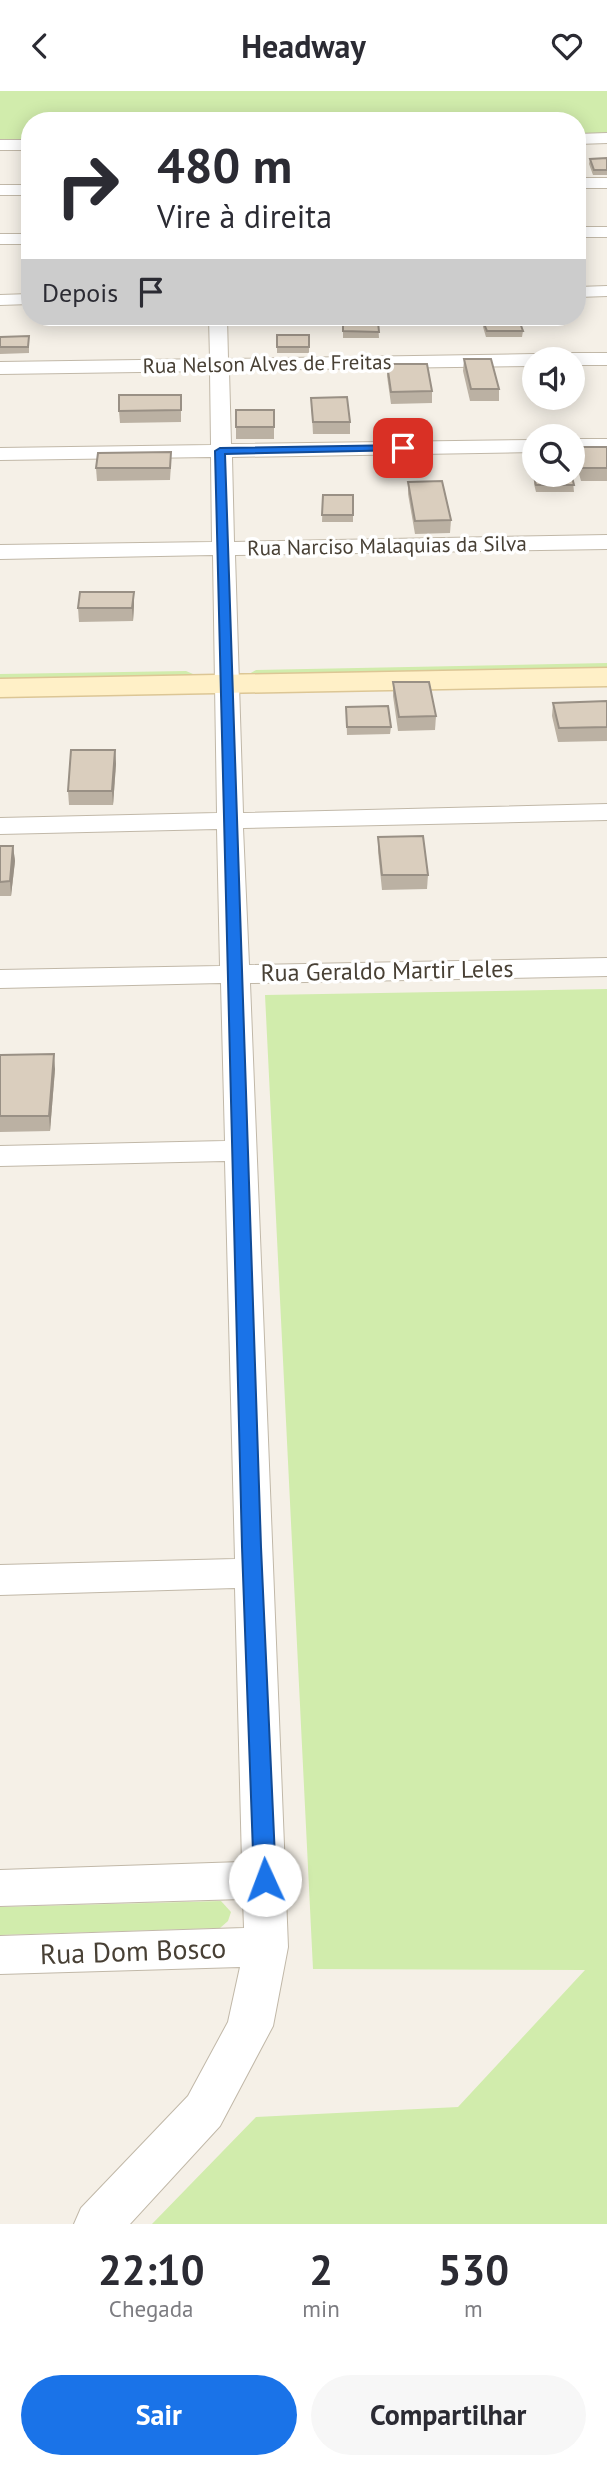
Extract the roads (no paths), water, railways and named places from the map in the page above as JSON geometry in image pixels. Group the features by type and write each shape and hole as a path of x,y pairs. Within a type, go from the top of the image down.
{"street":[{"path":"586,139 607,138"},
{"path":"0,145 21,145"},
{"path":"586,183 607,183"},
{"path":"0,190 21,190"},
{"path":"586,232 607,232"},
{"path":"0,239 21,239"},
{"path":"586,292 607,291"},
{"path":"0,300 21,299"},
{"path":"97,2224 204,2111 250,2026 266,1947 237,974 230,821 218,326"},
{"path":"585,359 607,359"},
{"name":"Rua Nelson Alves de Freitas","path":"0,367 522,360"},
{"path":"585,445 607,445"},
{"path":"0,454 522,446"},
{"name":"Rua Narciso Malaquias da Silva","path":"0,552 607,542"},
{"path":"0,688 227,673 607,656"},
{"path":"0,666 227,673 607,677"},
{"path":"0,826 607,813"},
{"name":"Rua Geraldo Martir Leles","path":"0,979 607,967"},
{"path":"0,1156 241,1151"},
{"path":"0,1580 253,1573"},
{"path":"0,1888 265,1880"},
{"name":"Rua Dom Bosco","path":"0,1955 266,1947"}]}
